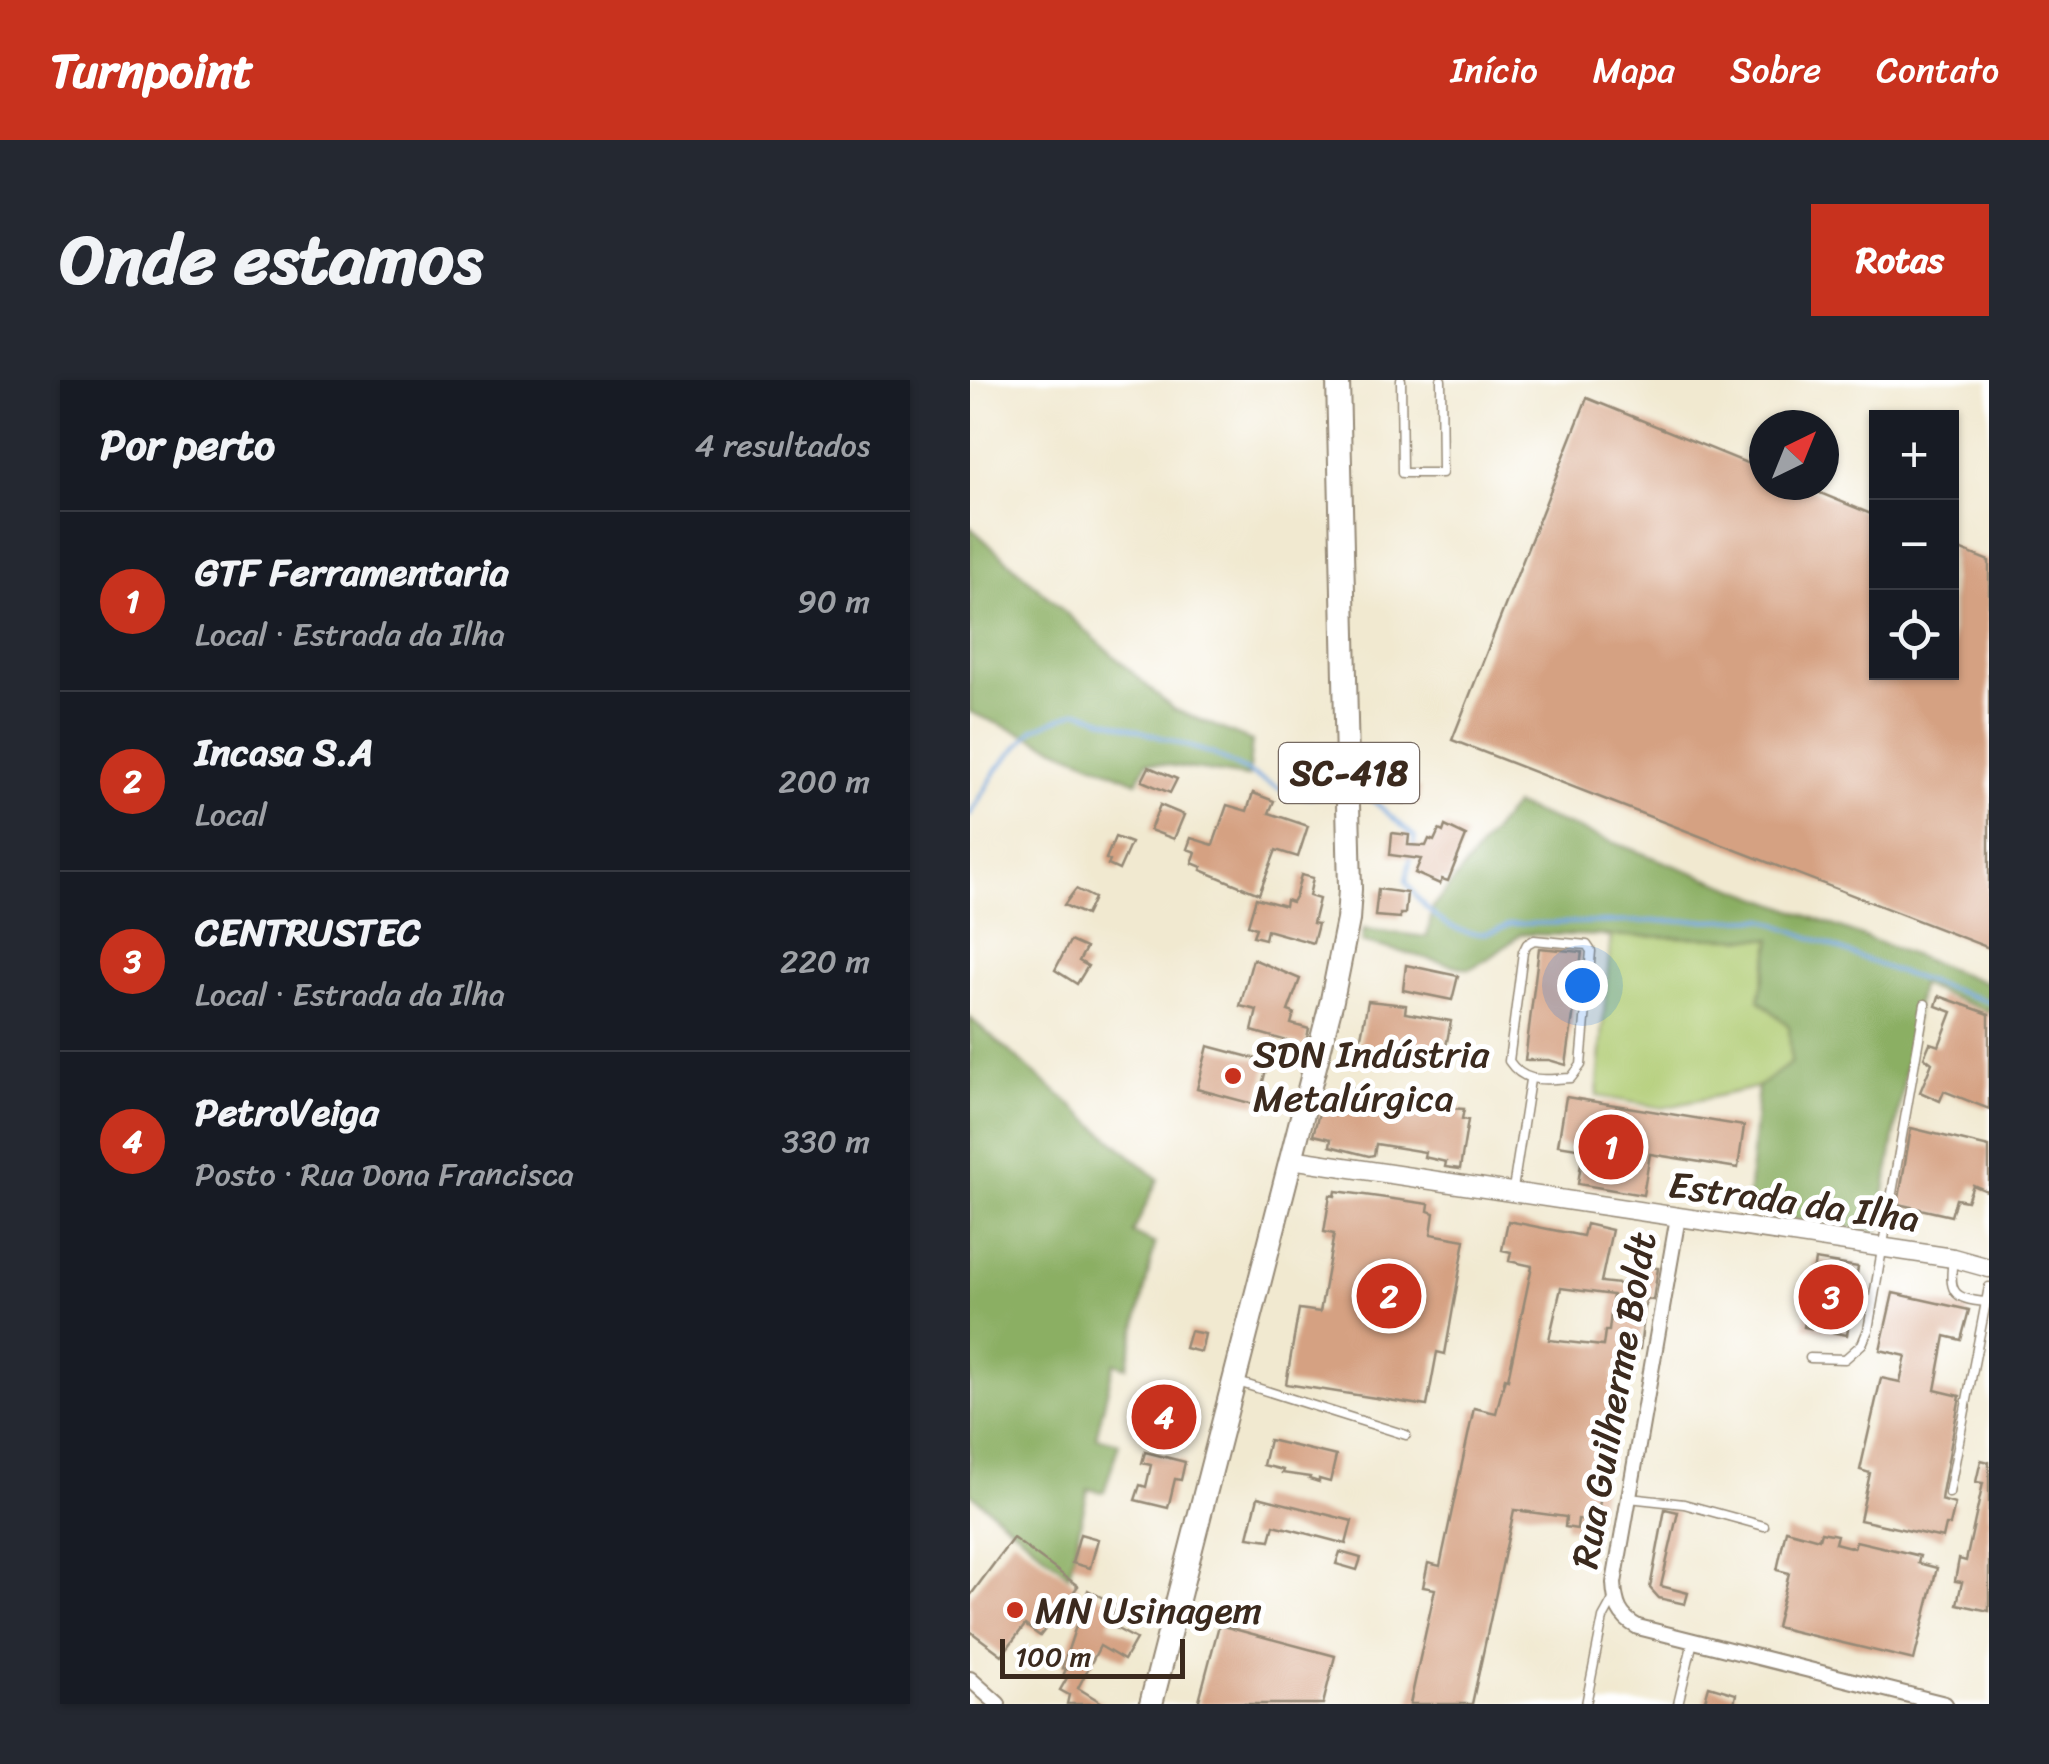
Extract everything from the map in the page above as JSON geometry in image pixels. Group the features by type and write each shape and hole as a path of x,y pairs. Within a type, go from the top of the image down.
{"main road":[{"name":"SC-418","path":"1151,1704 1340,962 1350,889 1338,380"}],"street":[{"name":"Estrada da Ilha","path":"1291,1159 1953,1258 1989,1268"},
{"name":"Rua Guilherme Boldt","path":"1678,1217 1614,1584 1614,1597 1626,1621 1944,1704"},
{"path":"970,1678 998,1704"}],"lane":[{"path":"1401,380 1402,472 1442,473 1441,380"},
{"path":"1534,940 1587,945 1592,951 1579,1072 1571,1078 1530,1080 1521,1076 1509,1061 1523,952 1534,940"},
{"path":"1810,1358 1845,1359 1862,1344 1868,1330 1925,1004"},
{"path":"1513,1194 1530,1080"},
{"path":"1953,1258 1950,1283 1954,1291 1969,1300 1986,1302"},
{"path":"1949,1493 1989,1287"},
{"path":"1234,1381 1406,1434"},
{"path":"1629,1498 1684,1504 1764,1526"},
{"path":"1586,1704 1602,1618 1614,1597"},
{"path":"1678,1704 1693,1641"}],"green space":[{"path":"970,527 1173,709 1252,741 1248,777 1147,762 1137,782 970,712"},
{"path":"1514,805 1989,984 1989,1012 1920,985 1878,1232 1747,1212 1758,1087 1791,1063 1789,1026 1759,1000 1772,939 1521,934 1469,969 1362,942 1364,929 1427,937 1433,907"},
{"path":"1611,934 1772,939 1759,1000 1789,1026 1792,1063 1758,1087 1663,1108 1597,1096"},
{"path":"970,1018 1158,1179 1133,1233 1155,1244 1127,1367 1114,1363 1096,1437 1119,1443 1104,1492 1088,1489 1069,1575 970,1493"}],"building":[{"path":"1587,398 1749,464 1749,500 1837,500 1869,513 1869,680 1959,680 1959,549 1989,561 1989,948 1452,740"},
{"path":"1149,767 1177,779 1170,793 1142,781"},
{"path":"1388,769 1410,770 1409,788 1420,788 1419,804 1386,802"},
{"path":"1253,793 1274,801 1269,813 1308,826 1298,857 1276,850 1259,894 1201,870 1192,863 1196,852 1187,849 1191,838 1213,845 1227,805 1247,811"},
{"path":"1160,805 1184,815 1174,839 1150,830"},
{"path":"1445,826 1466,836 1448,881 1442,879 1440,884 1415,873 1421,859 1390,855 1392,833 1409,835 1408,845 1426,846"},
{"path":"1115,837 1131,843 1119,870 1108,865 1110,861 1106,859"},
{"path":"1301,875 1313,878 1309,896 1319,899 1313,943 1267,930 1265,939 1253,936 1256,928 1248,925 1256,898 1285,906 1286,900 1292,902 1296,895"},
{"path":"1076,889 1094,898 1086,915 1064,905"},
{"path":"1378,889 1407,893 1405,914 1400,914 1400,918 1375,916"},
{"path":"1070,941 1086,948 1079,961 1088,966 1077,984 1055,970"},
{"path":"1539,948 1582,952 1566,1065 1525,1060"},
{"path":"1253,959 1300,979 1288,1011 1294,1013 1291,1024 1309,1029 1305,1046 1252,1031 1257,1010 1240,1006"},
{"path":"1406,965 1458,976 1452,1000 1403,990"},
{"path":"1939,996 1989,1014 1989,1109 1944,1091 1940,1101 1920,1092 1932,1063 1924,1057 1930,1043 1939,1046 1952,1012 1936,1006"},
{"path":"1368,1001 1406,1005 1405,1013 1451,1021 1443,1062 1359,1047"},
{"name":"SDN Indústria Metalúrgica","path":"1208,1046 1268,1062 1257,1105 1197,1089"},
{"path":"1347,1086 1375,1095 1372,1108 1394,1115 1395,1108 1429,1112 1432,1107 1464,1109 1462,1119 1468,1120 1460,1169 1424,1157 1425,1152 1376,1144 1374,1155 1369,1156 1330,1146 1331,1139 1313,1135 1325,1091 1344,1096"},
{"path":"1566,1097 1744,1126 1738,1168 1650,1154 1643,1195 1578,1184 1583,1149 1558,1145"},
{"path":"1911,1128 1989,1147 1989,1192 1973,1185 1967,1201 1956,1199 1951,1216 1898,1204"},
{"path":"1336,1191 1429,1204 1428,1211 1434,1213 1431,1234 1465,1240 1445,1354 1437,1352 1427,1406 1286,1384 1299,1309 1320,1312 1334,1234 1324,1232 1330,1195 1335,1196"},
{"path":"1508,1221 1583,1236 1586,1224 1612,1230 1601,1282 1628,1285 1630,1265 1658,1268 1653,1300 1646,1299 1640,1349 1629,1348 1627,1371 1614,1370 1597,1521 1578,1519 1577,1529 1565,1527 1566,1517 1514,1510 1472,1704 1410,1704 1435,1589 1423,1587 1428,1563 1440,1566 1474,1408 1496,1413 1505,1378 1508,1379 1532,1266 1509,1261 1511,1252 1502,1250","holes":["1561,1288 1613,1295 1609,1331 1605,1331 1603,1346 1549,1340"]},
{"path":"1815,1260 1858,1267 1847,1335 1804,1327"},
{"path":"1893,1293 1969,1310 1961,1340 1945,1336 1935,1390 1960,1396 1941,1500 1955,1504 1943,1538 1860,1520 1870,1473 1860,1470 1881,1378 1900,1382 1906,1356 1880,1350"},
{"path":"1190,1331 1205,1334 1201,1352 1185,1348"},
{"path":"1269,1440 1336,1456 1330,1482 1282,1473 1283,1470 1263,1465"},
{"path":"1145,1452 1185,1462 1181,1480 1175,1479 1168,1508 1135,1500 1140,1485 1146,1487 1151,1465 1142,1463"},
{"path":"1981,1460 1989,1462 1989,1611 1957,1604 1962,1582 1955,1581 1959,1559 1966,1561 1983,1483 1976,1482"},
{"path":"1258,1497 1352,1521 1346,1544 1274,1525 1270,1540 1248,1537"},
{"path":"1665,1509 1678,1512 1661,1586 1688,1593 1685,1604 1659,1598 1650,1588"},
{"path":"1786,1530 1819,1539 1821,1532 1837,1535 1835,1543 1854,1548 1856,1541 1920,1556 1918,1563 1937,1568 1914,1660 1776,1627 1789,1573 1777,1570"},
{"path":"1080,1534 1098,1539 1090,1568 1072,1563"},
{"name":"MN Usinagem","path":"1013,1538 1078,1586 1040,1636 1025,1625 1002,1655 970,1631 970,1596"},
{"path":"1340,1552 1361,1558 1357,1570 1336,1564"},
{"path":"1088,1590 1118,1606 1108,1624 1136,1639 1124,1660 1100,1646 1078,1688 1104,1704 1067,1704 1069,1695 1060,1690 1067,1678 1063,1676 1066,1669 1062,1668"},
{"path":"1219,1625 1335,1656 1323,1704 1198,1704"},
{"path":"1709,1686 1736,1694 1734,1704 1704,1704"}],"waterway":[{"path":"970,815 998,768 1034,729 1078,711 1213,754 1286,792 1310,797 1338,792"},
{"path":"1370,798 1415,837 1413,848"},
{"path":"1411,857 1406,881 1415,895 1438,918 1464,932 1494,931 1510,924 1764,919 1892,970 1989,1002"}],"place":[{"name":"SDN Indústria Metalúrgica","path":"1233,1076"},
{"name":"GTF Ferramentaria","path":"1611,1147"},
{"name":"Incasa S.A","path":"1389,1296"},
{"name":"CENTRUSTEC","path":"1831,1297"},
{"name":"PetroVeiga","path":"1164,1417"},
{"name":"MN Usinagem","path":"1015,1610"}]}
